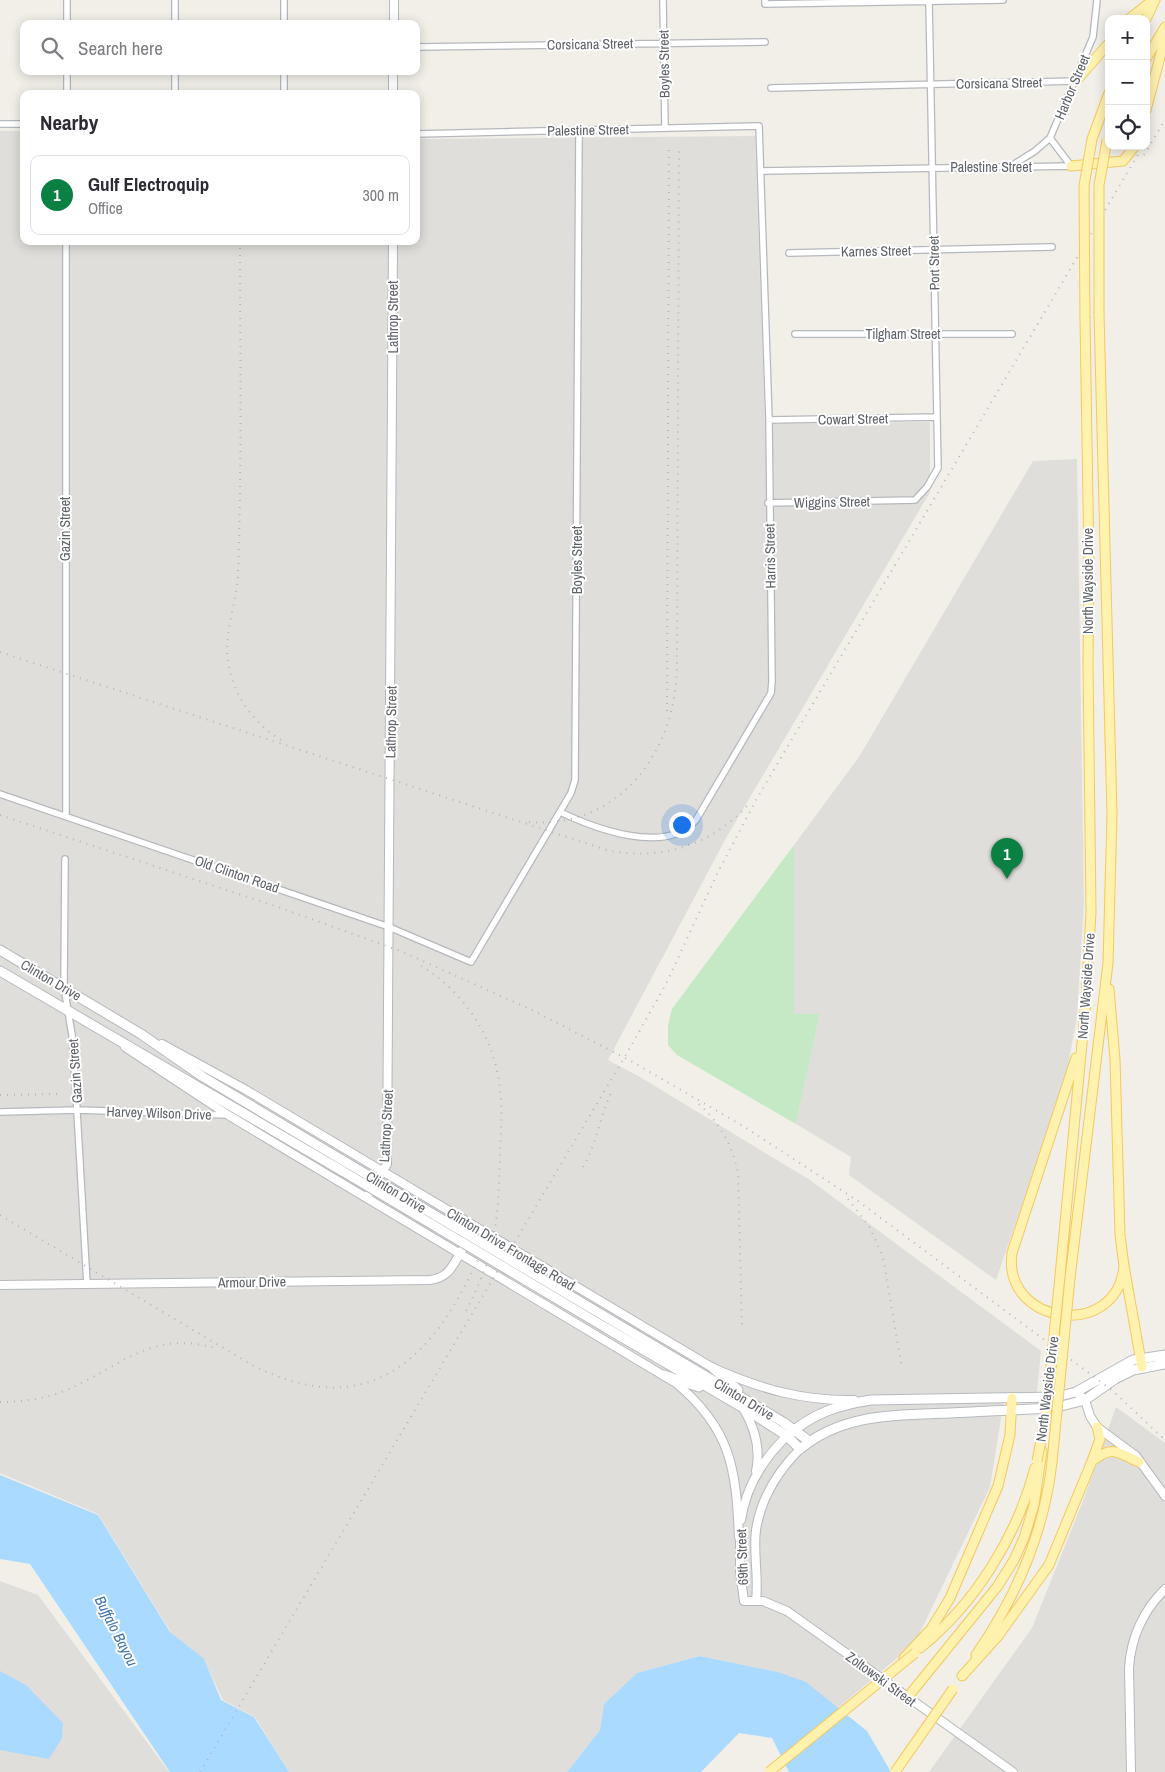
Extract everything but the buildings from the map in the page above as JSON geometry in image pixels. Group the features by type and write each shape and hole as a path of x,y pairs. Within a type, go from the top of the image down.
{"main road":[{"path":"1134,15 1154,0"},
{"path":"1148,15 1154,0"},
{"path":"1150,52 1165,27"},
{"path":"1147,105 1165,38"},
{"path":"1076,81 1105,48"},
{"name":"North Wayside Drive","path":"769,1772 888,1675 950,1620 986,1574 1018,1517 1039,1461 1046,1414 1083,1029 1091,875 1083,220 1084,186 1092,139 1105,104"},
{"name":"North Wayside Drive","path":"895,1772 996,1625 1026,1566 1045,1509 1052,1462 1070,1278 1108,962 1112,814 1109,624 1104,559 1098,214 1098,185 1105,150"},
{"path":"1071,166 1123,161 1132,150"},
{"name":"Clinton Drive","path":"0,950 141,1034 203,1077 347,1168 608,1324 742,1407 788,1436 800,1449"},
{"path":"1108,962 1115,1059 1120,1235 1142,1362"},
{"name":"Clinton Drive","path":"0,971 120,1042 347,1168"},
{"path":"1083,1029 1074,1068 1012,1253 1012,1276 1020,1292 1034,1305 1060,1313 1078,1314 1099,1310 1111,1300 1121,1282 1124,1266"},
{"name":"Clinton Drive","path":"608,1324 756,1405 795,1429 809,1441"},
{"path":"788,1436 795,1429 826,1410 842,1404 871,1400 1056,1397 1076,1392 1118,1367 1165,1355"},
{"path":"800,1449 821,1433 856,1420 886,1416 1053,1408 1085,1400 1142,1362 1165,1364"},
{"path":"713,1368 756,1405"},
{"path":"664,1375 724,1397"},
{"path":"991,1398 991,1411"},
{"path":"914,1651 937,1620 957,1585 998,1486 1005,1463 1012,1398"},
{"path":"886,1400 886,1416"},
{"path":"962,1676 998,1636 1049,1565 1100,1439 1096,1427"},
{"path":"1092,1461 1102,1453 1111,1451 1121,1452 1139,1462"},
{"path":"907,1698 997,1586 1014,1560 1030,1517 1039,1461"}],"street":[{"path":"67,0 67,20"},
{"path":"175,0 175,20"},
{"path":"284,0 284,20"},
{"path":"394,0 394,20"},
{"name":"Boyles Street","path":"663,0 665,128"},
{"path":"765,2 1003,0"},
{"name":"Harbor Street","path":"1050,138 1076,81 1093,37 1097,0"},
{"name":"Port Street","path":"896,500 915,500 927,487 938,468 929,1"},
{"name":"Corsicana Street","path":"420,47 765,42"},
{"path":"67,75 67,90"},
{"path":"175,75 175,90"},
{"path":"284,75 284,90"},
{"path":"393,90 394,75"},
{"name":"Corsicana Street","path":"771,88 1076,81"},
{"path":"0,124 20,124"},
{"name":"Palestine Street","path":"420,134 759,126"},
{"name":"Harris Street","path":"560,812 601,828 632,836 672,834 687,829 696,820 771,693 768,503 769,420 759,126"},
{"name":"Boyles Street","path":"471,962 571,793 576,773 579,130"},
{"path":"1011,166 1035,151 1050,138 1071,166"},
{"name":"Palestine Street","path":"762,171 1071,166"},
{"name":"Gazin Street","path":"66,245 66,816"},
{"name":"Lathrop Street","path":"367,1197 387,1164 393,245"},
{"name":"Karnes Street","path":"789,253 1052,247"},
{"name":"Tilgham Street","path":"795,334 1012,334"},
{"name":"Cowart Street","path":"769,420 936,417"},
{"name":"Wiggins Street","path":"768,503 896,500"},
{"name":"Old Clinton Road","path":"0,794 389,927 471,962"},
{"name":"Gazin Street","path":"65,859 64,987 69,1013 78,1110 87,1284"},
{"name":"Clinton Drive Frontage Road","path":"141,1034 246,1090 713,1368 753,1385 790,1395 834,1401 871,1400"},
{"name":"Clinton Drive Frontage Road","path":"120,1042 133,1055 228,1115 461,1252 664,1375 694,1398 707,1413 726,1446 735,1480 739,1537"},
{"name":"Harvey Wilson Drive","path":"0,1112 78,1110 228,1115"},
{"name":"Armour Drive","path":"0,1285 442,1279 448,1274 476,1227"},
{"path":"1076,1392 1085,1400 1096,1427 1130,1450 1165,1496"},
{"path":"742,1407 754,1430 758,1449 754,1480"},
{"name":"69th Street","path":"744,1601 739,1537 742,1515 754,1480 764,1462 788,1436"},
{"name":"69th Street","path":"756,1600 756,1530 760,1516 768,1491 780,1472 800,1449"},
{"path":"1130,1770 1129,1668 1131,1652 1144,1615 1165,1589"},
{"name":"Zoltowski Street","path":"744,1601 756,1600 767,1602 787,1611 1013,1772"}],"shaded area":[{"path":"0,131 20,131 20,245 420,245 420,139 755,136 765,424 930,422 930,492 726,838 608,1060 640,1077 810,1180 1041,1351 1037,1392 1005,1393 990,1487 915,1643 838,1708 778,1672 700,1656 637,1673 604,1704 600,1730 567,1772 289,1772 255,1717 223,1700 204,1660 172,1634 98,1514 0,1473"},
{"path":"1077,459 1084,902 1077,1017 1065,1081 996,1280 849,1175 851,1157 796,1124 820,1014 794,1015 794,845 859,757 1033,461"},
{"path":"1116,1407 1165,1443 1165,1772 929,1772 1032,1628 1083,1501"},
{"path":"0,1581 38,1595 169,1772 0,1772"}],"green space":[{"path":"794,845 794,1014 820,1014 796,1124 677,1055 668,1045 668,1025 672,1009"}],"water":[{"name":"Buffalo Bayou","path":"0,1475 98,1515 170,1632 204,1659 221,1700 254,1717 289,1772 170,1772 30,1564 0,1559"},
{"path":"700,1656 778,1672 806,1682 867,1731 891,1772 789,1772 772,1738 739,1733 701,1772 567,1772 600,1730 604,1704 637,1673"},
{"path":"0,1671 26,1685 63,1723 62,1738 49,1759 0,1750"}],"railway":[{"path":"1144,155 1165,120"},
{"path":"529,822 561,821 590,813 616,798 637,779 654,755 666,727 674,697 677,666 679,146"},
{"path":"667,711 669,147"},
{"path":"200,1772 627,1053 666,984 717,874 756,800 1141,150"},
{"path":"240,245 238,574 227,643 227,655 236,690 248,710 273,735 283,741"},
{"path":"0,652 610,851 649,853 668,851 685,846 702,840 718,830 734,819 748,805"},
{"path":"0,815 278,907 403,952 534,1011 629,1060 743,1126 858,1201 1113,1391 1165,1440"},
{"path":"421,966 450,988 473,1015 490,1047 496,1065 500,1091 501,1118 497,1217 490,1252 466,1311"},
{"path":"583,1167 592,1149 612,1091"},
{"path":"0,1095 61,1094"},
{"path":"699,1104 724,1135 733,1153 738,1173 742,1327"},
{"path":"848,1199 869,1226 883,1257 902,1369"},
{"path":"0,1215 252,1365 286,1379 318,1386 347,1387 374,1380 399,1367 422,1348 443,1322 462,1291 490,1229"},
{"path":"0,1402 33,1400 56,1394 155,1347 174,1343 194,1344 218,1349"}],"place":[{"name":"Gulf Electroquip","path":"1007,879"}]}
